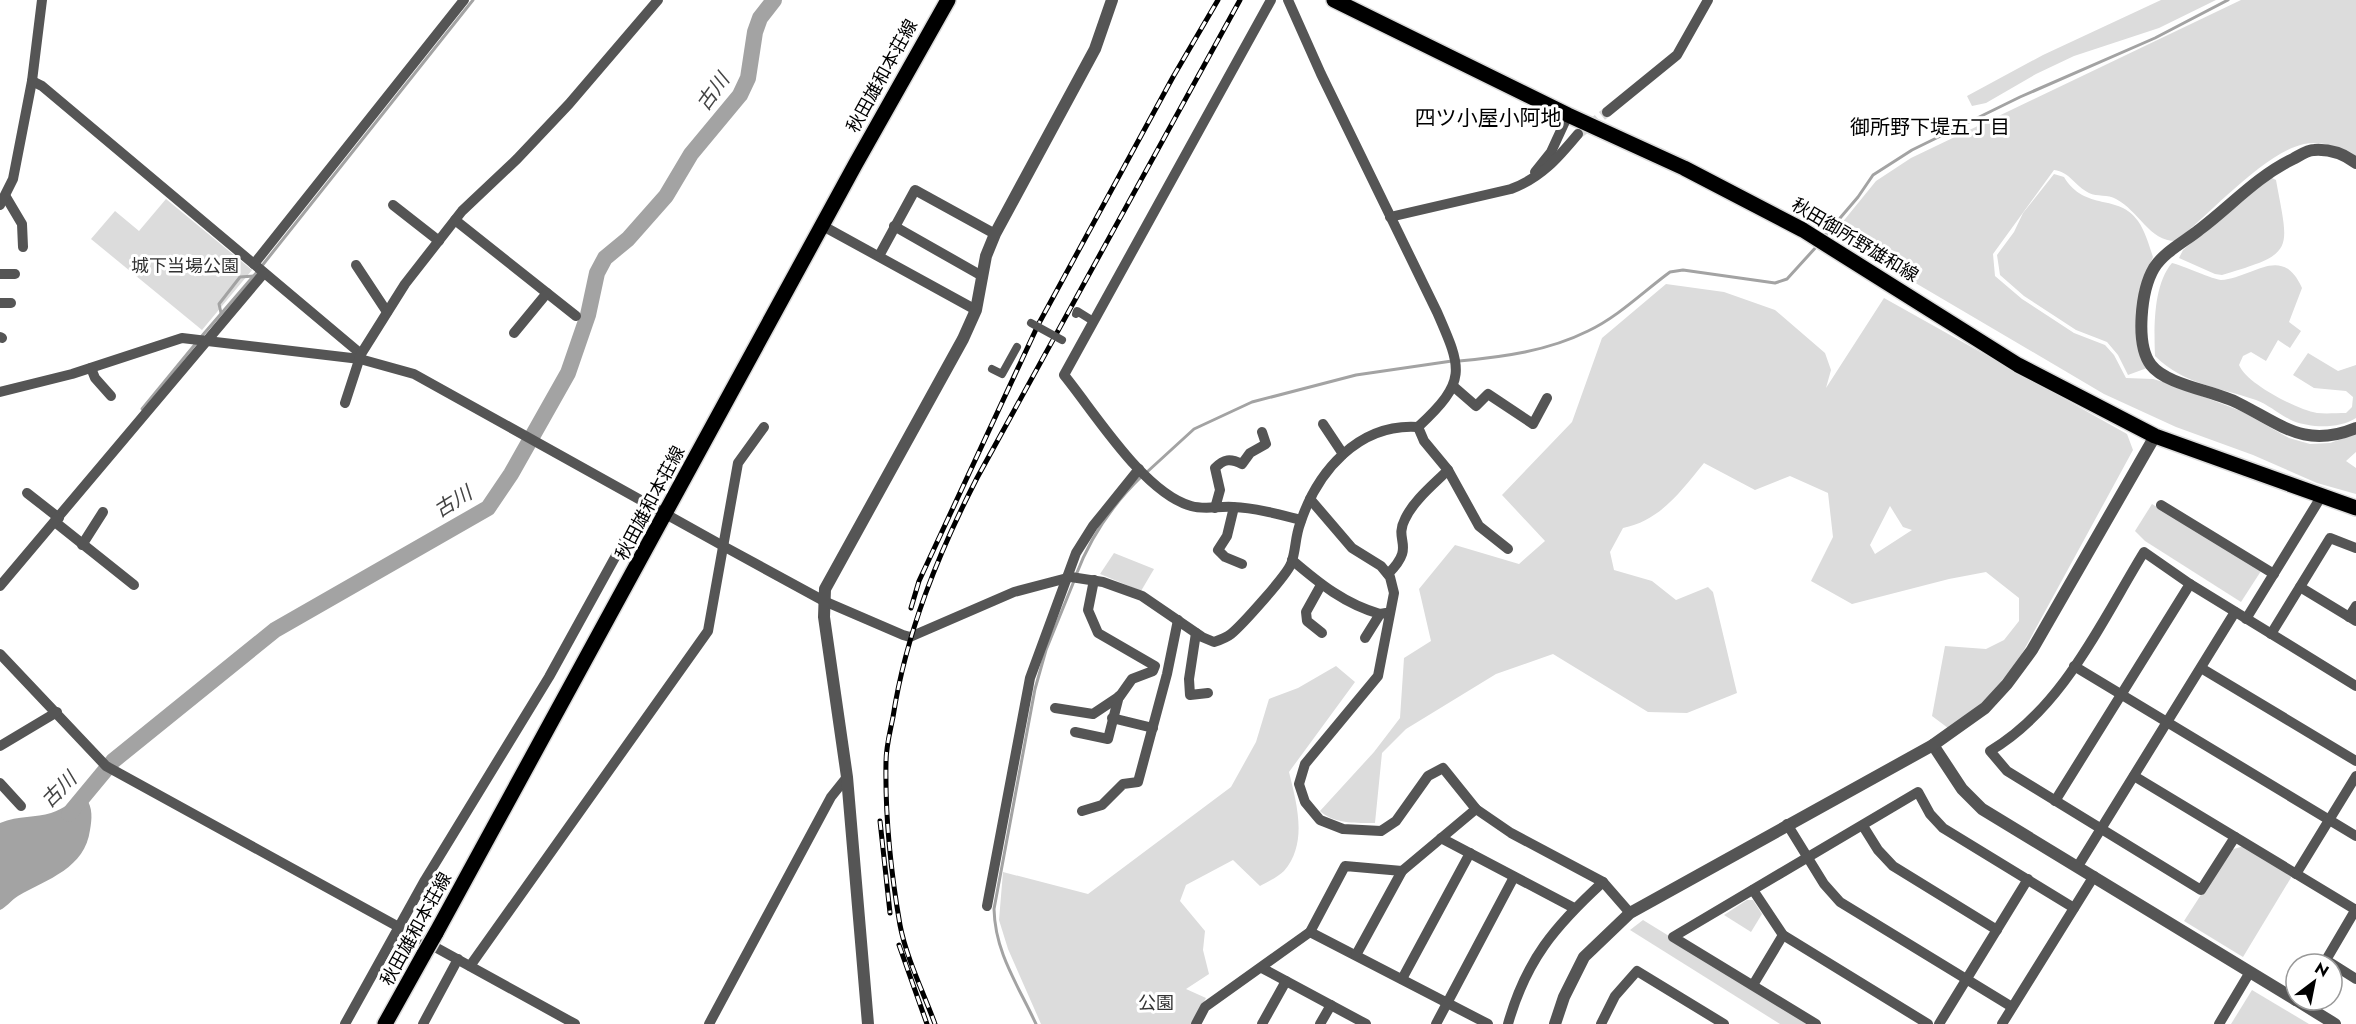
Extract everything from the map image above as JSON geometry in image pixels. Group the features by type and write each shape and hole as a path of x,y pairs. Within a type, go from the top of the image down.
{"main road":[{"name":"秋田雄和本荘線","path":"385,1024 948,0"},
{"name":"秋田御所野雄和線","path":"1335,1 1568,115 1684,168 1803,230 2018,364 2155,436 2356,508"}],"street":[{"path":"24,247 22,224 3,201 14,179 32,81 42,0"},
{"path":"0,586 259,269 464,0"},
{"path":"345,403 361,357 405,284 455,220 569,104 658,0"},
{"path":"868,1024 847,777 824,617 825,589 963,339 976,310 982,276 995,234 1095,49 1112,0"},
{"path":"1271,0 1064,375 1142,473 1175,500 1193,507 1234,507 1269,511 1301,520"},
{"path":"1288,0 1457,361 1453,386 1418,427"},
{"path":"1607,112 1677,55 1708,0"},
{"path":"32,81 42,86 99,133 361,357"},
{"path":"1529,182 1551,152 1568,115"},
{"path":"1390,217 1511,189 1529,182 1552,164 1578,134"},
{"path":"2356,163 2345,155 2312,150 2271,171 2160,261 2145,291 2142,309 2144,351 2157,371 2174,380 2235,401 2294,433 2315,438 2337,436 2356,428"},
{"path":"879,256 915,190 995,234"},
{"path":"393,205 439,241"},
{"path":"455,220 576,316"},
{"path":"823,226 976,310"},
{"path":"894,226 982,276"},
{"path":"356,265 387,312"},
{"path":"0,274 15,274"},
{"path":"514,333 547,292"},
{"path":"1076,314 1077,311 1093,321"},
{"path":"1031,323 1062,340"},
{"path":"0,392 91,368 182,338 361,357 414,374 824,601 910,637 1014,592 1073,578 1094,580 1142,596 1196,633 1214,642 1231,634 1290,567 1301,520 1329,466 1343,454 1379,431 1398,426 1418,427"},
{"path":"992,369 1002,374 1017,347"},
{"path":"91,368 95,378 111,396"},
{"path":"1453,386 1476,406 1488,394 1533,424 1546,398"},
{"path":"1323,424 1343,454"},
{"path":"470,966 708,631 725,547 738,463 764,427"},
{"path":"1418,427 1424,441 1448,470 1479,526 1508,549"},
{"path":"1215,508 1220,490 1215,468 1222,461 1233,459 1242,464 1250,453 1266,444 1262,432"},
{"path":"1555,1024 1564,997 1584,957 1630,913 1933,745 1985,708 2021,665 2059,605 2155,436"},
{"path":"1388,574 1398,564 1405,551 1402,530 1404,520 1425,492 1448,470"},
{"path":"987,906 1030,678 1073,578 1076,553 1093,526 1142,473"},
{"path":"27,493 55,516 82,545 134,585"},
{"path":"2247,619 2321,497"},
{"path":"1310,499 1352,548 1381,566 1388,574 1394,593 1385,614 1365,638"},
{"path":"345,1024 398,927 549,677 645,503"},
{"path":"2161,505 2274,574"},
{"path":"1234,507 1227,537 1218,550 1225,557 1242,564"},
{"path":"82,545 102,512"},
{"path":"2271,634 2330,538 2356,548"},
{"path":"2235,837 2201,890 2007,771 1990,751 2008,740 2040,713 2074,666 2144,552 2190,584 2356,686"},
{"path":"1292,560 1321,585 1357,608 1385,614"},
{"path":"1094,580 1088,610 1098,633 1155,666 1169,666"},
{"path":"2055,801 2190,584"},
{"path":"1321,585 1306,612 1307,621 1322,633"},
{"path":"2300,587 2353,619 2356,606"},
{"path":"2078,866 2235,612"},
{"path":"1385,614 1378,676 1305,764 1299,784 1305,802 1320,820 1343,829 1381,831 1396,821 1428,776 1443,768 1476,809 1511,833 1603,882 1630,913"},
{"path":"1082,811 1102,805 1124,784 1138,782 1169,666 1178,620"},
{"path":"1196,633 1191,653 1190,695 1208,693"},
{"path":"0,655 57,712 106,766 575,1024"},
{"path":"1074,732 1108,739 1120,696 1132,679 1153,671 1155,666"},
{"path":"2074,666 2356,836"},
{"path":"2201,668 2356,761"},
{"path":"1055,708 1093,714 1120,696"},
{"path":"0,746 57,712"},
{"path":"1112,718 1153,728"},
{"path":"1933,745 1962,789 1982,809 2284,993"},
{"path":"2134,776 2356,909 2325,960 2356,979"},
{"path":"2296,874 2356,776"},
{"path":"709,1024 831,797 847,777"},
{"path":"0,783 21,806"},
{"path":"1816,1024 1673,937 1918,792 1930,814 1943,828 2074,908"},
{"path":"1356,955 1402,871 1476,809"},
{"path":"1787,824 1824,884 1840,902 2012,1007"},
{"path":"1863,826 1878,850 1893,866 1997,930"},
{"path":"1441,838 1574,908"},
{"path":"1402,979 1470,854"},
{"path":"1196,1024 1205,1007 1310,932 1345,866 1402,871"},
{"path":"2002,1024 2094,876"},
{"path":"1436,1024 1514,877"},
{"path":"1939,1024 2028,879"},
{"path":"1508,1024 1526,972 1548,937 1574,908 1603,882"},
{"path":"1753,890 1783,935 1928,1024"},
{"path":"1310,932 1488,1024"},
{"path":"1753,985 1783,935"},
{"path":"423,1024 458,959"},
{"path":"1262,968 1366,1024"},
{"path":"1601,1024 1615,996 1637,971 1724,1024"},
{"path":"2218,1024 2250,972"},
{"path":"1262,1024 1286,981"},
{"path":"1320,1024 1331,1005"},
{"path":"2316,1012 2336,1024"}],"green space":[{"path":"2161,0 2216,0 2159,28 2074,56 2036,74 1986,103 1972,106 1967,96 2043,55"},
{"path":"2241,0 2356,0 2356,156 2318,143 2304,144 2288,150 2272,159 2237,186 2176,241 2158,236 2116,199 2089,193 2064,173 2054,170 1993,254 1995,276 2022,299 2074,333 2105,345 2114,355 2126,378 2153,379 2170,384 2241,411 2289,438 2310,444 2330,443 2356,434 2356,452 2346,461 2356,468 2356,494 2317,483 2253,455 2176,427 2104,394 1856,248 1841,224 1876,181 1911,158"},
{"path":"2054,174 2064,177 2072,188 2082,195 2121,207 2138,221 2143,229 2153,257 2139,292 2147,368 2128,375 2118,355 2107,342 2076,330 2024,296 2000,275 1997,255 2014,232 2023,213"},
{"path":"2270,177 2276,180 2284,236 2282,246 2275,254 2246,268 2222,275 2179,258 2183,250 2243,197"},
{"name":"城下当場公園","path":"166,199 252,270 202,330 91,239 115,211 139,231"},
{"path":"2172,263 2221,280 2266,266 2285,267 2294,275 2302,288 2289,322 2301,331 2290,348 2278,340 2266,361 2251,352 2243,356 2239,365 2252,380 2285,401 2317,413 2346,413 2352,407 2353,397 2346,391 2314,388 2293,375 2308,353 2338,371 2356,365 2356,418 2333,426 2300,423 2288,419 2256,400 2202,384 2166,366 2155,356 2155,320 2161,283"},
{"path":"1666,284 1724,292 1775,310 1825,353 1831,370 1826,388 1884,298 2127,434 2133,450 2018,661 1983,703 1948,728 1932,716 1945,646 1986,649 2004,640 2019,621 2019,598 1986,572 1852,604 1811,581 1833,537 1828,493 1790,476 1755,490 1704,463 1678,494 1659,512 1648,519 1623,528 1610,552 1614,570 1652,581 1676,600 1708,587 1713,592 1737,693 1687,713 1648,712 1553,654 1496,674 1406,729 1382,753 1375,823 1346,822 1326,815 1320,811 1374,752 1400,718 1404,658 1431,641 1419,589 1455,545 1519,564 1545,541 1502,495 1572,422 1602,338","holes":["1890,506 1903,527 1912,530 1875,554 1870,545"]},
{"path":"2152,504 2261,571 2241,602 2145,541 2135,531"},
{"path":"1114,553 1154,569 1141,591 1100,574"},
{"name":"公園","path":"1336,666 1355,682 1289,772 1297,810 1298,836 1296,848 1284,871 1260,886 1233,860 1186,885 1180,901 1205,931 1203,950 1209,974 1186,989 1206,998 1192,1024 1041,1024 1008,949 999,920 1003,872 1088,894 1231,787 1256,742 1269,699 1298,688"},
{"path":"2244,846 2292,876 2243,957 2184,921 2230,850"},
{"path":"1747,900 1753,900 1762,914 1751,932 1724,915"},
{"path":"1643,920 1812,1024 1780,1024 1630,930"},
{"path":"2252,990 2284,1009 2284,1012 2289,1012 2309,1024 2231,1024"}],"shaded area":[{"path":"86,798 91,810 91,822 87,843 81,854 53,878 18,896 0,910 0,823 51,813"}],"waterway":[{"path":"261,267 473,0"},
{"name":"古川","path":"69,814 113,761 275,630 488,508 511,474 568,373 588,315 597,273 605,258 628,239 666,196 691,154 740,95 748,78 755,32 760,18 774,0"},
{"path":"1823,238 1858,197 1873,175 1912,150 2020,97 2155,38 2228,0"},
{"path":"1459,361 1525,352 1573,338 1610,319 1670,272 1683,270 1775,283 1787,279 1817,246"},
{"path":"201,337 257,272"},
{"path":"221,313 219,304 240,277 254,276"},
{"path":"142,409 197,342"},
{"path":"1147,472 1194,429 1252,402 1356,375 1452,361"},
{"path":"1076,575 1088,548 1104,522 1142,476"},
{"path":"1036,1024 1003,954 998,940 994,909 1035,689 1046,650 1074,581"}],"tunnel":[{"path":"1578,134 1607,112"}],"railway":[{"path":"911,608 919,581 1038,325 1173,77 1218,0"},
{"path":"935,1024 911,962 900,925 891,865 886,803 887,745 906,655 925,594 949,536 977,478 1240,0"},
{"path":"880,821 890,913"},
{"path":"899,945 927,1024"}],"district":[{"name":"四ツ小屋小阿地","path":"1488,118"},
{"name":"御所野下堤五丁目","path":"1930,127"}]}
